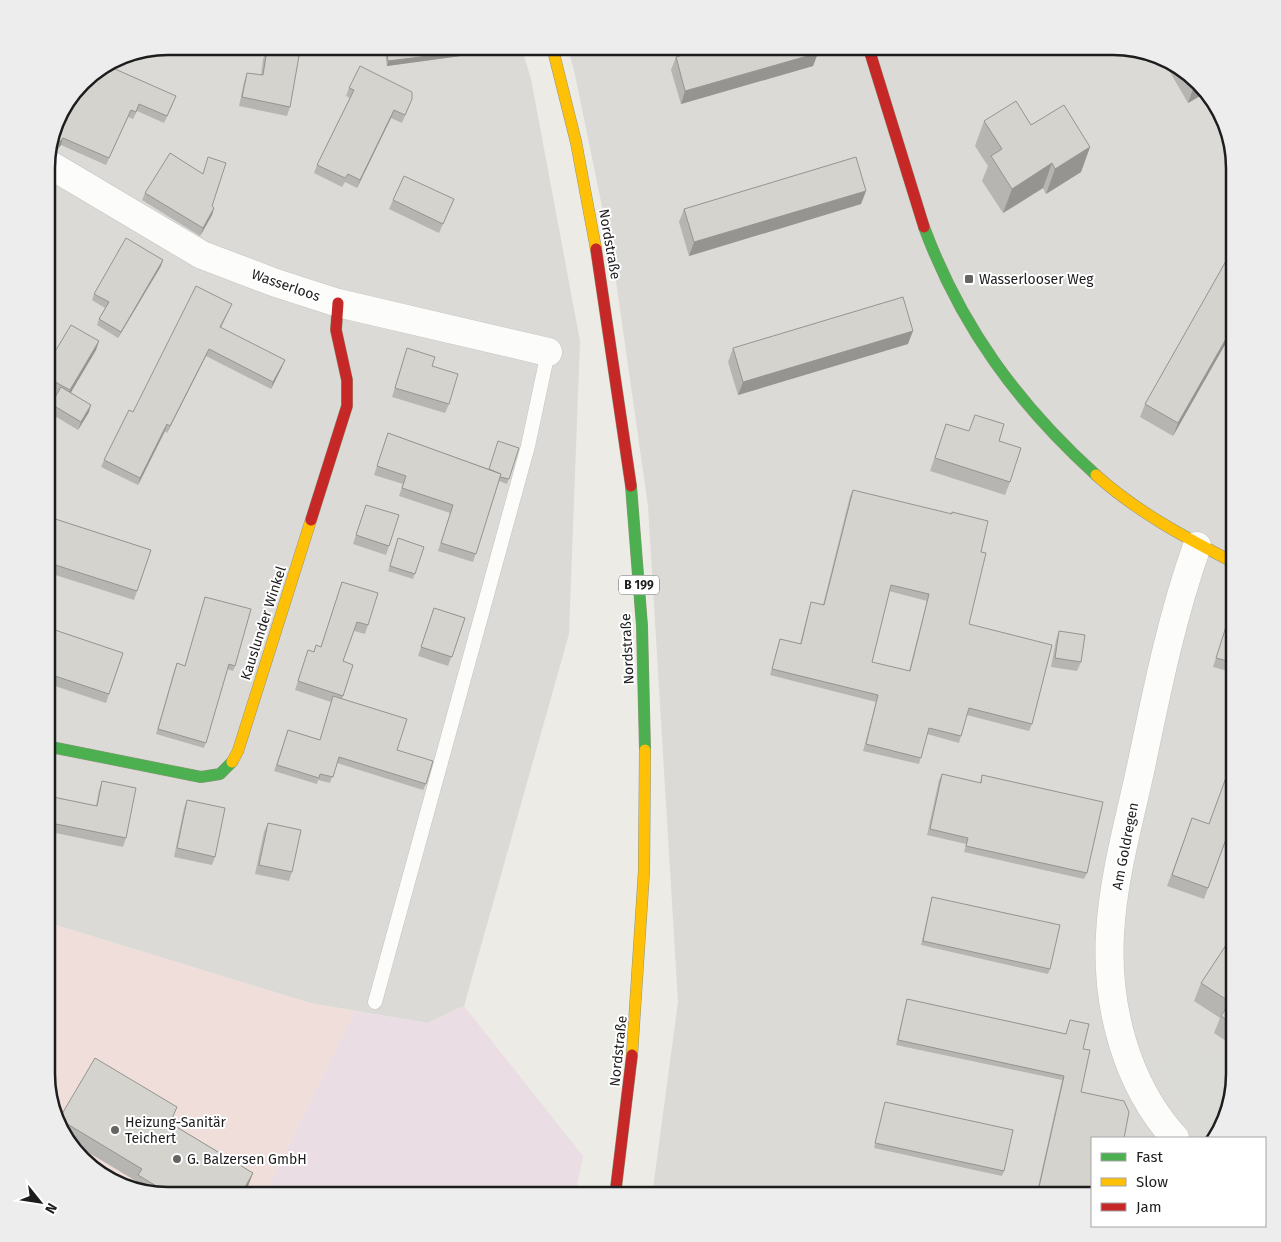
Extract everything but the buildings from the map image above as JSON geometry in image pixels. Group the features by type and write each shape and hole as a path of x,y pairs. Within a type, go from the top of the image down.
{"street":[{"name":"Nordstraße","path":"554,55 590,211 616,369 637,544 645,723 646,853 640,980 625,1130 616,1187"},
{"path":"871,55 917,206 941,270 978,342 1015,393 1070,452 1154,520 1197,546 1226,559"},
{"name":"Wasserloos","path":"55,168 202,255 276,283 338,303 548,352"},
{"name":"Kauslunder Winkel","path":"55,748 201,778 218,776 230,766 238,752 347,406 347,380 336,330 338,303"},
{"name":"Am Goldregen","path":"1173,1137 1160,1122 1143,1095 1126,1056 1114,1006 1110,935 1116,882 1150,720 1183,586 1197,546"}],"lane":[{"path":"375,1002 528,446 548,352"}],"shaded area":[{"path":"168,55 524,55 531,79 580,341 569,634 464,1006 427,1023 310,1003 55,925 55,161 59,139 74,105 88,88 105,74 118,67 146,57"},
{"path":"570,55 1120,55 1142,59 1176,74 1207,105 1220,132 1226,168 1226,1074 1220,1110 1207,1137 1091,1137 1091,1187 653,1187 678,1002 648,506 613,260"},
{"path":"55,925 310,1003 355,1011 268,1187 168,1187 132,1181 99,1164 83,1148 74,1137 61,1110 55,1081"},
{"path":"464,1006 583,1156 577,1187 268,1187 355,1011 427,1023"},
{"path":"1180,1032 1226,1067 1222,1103 1207,1137 1196,1125 1156,1068"}],"traffic: fast":[{"path":"924,227 956,298 974,331 995,362 1041,420 1096,475"},
{"path":"631,486 642,626 645,750"},
{"path":"55,748 201,777 220,774 232,762"}],"traffic: slow":[{"path":"554,55 576,142 596,249"},
{"path":"1096,475 1145,513 1226,558"},
{"path":"232,762 238,751 311,520"},
{"path":"632,1055 644,871 645,750"}],"traffic: jam":[{"path":"871,55 924,227"},
{"path":"596,249 631,486"},
{"path":"311,520 347,406 347,380 336,330 338,303"},
{"path":"616,1187 632,1055"}],"place":[{"name":"Wasserlooser Weg","path":"969,279"},
{"name":"Heizung-Sanitär Teichert","path":"115,1130"},
{"name":"G. Balzersen GmbH","path":"177,1159"}]}
